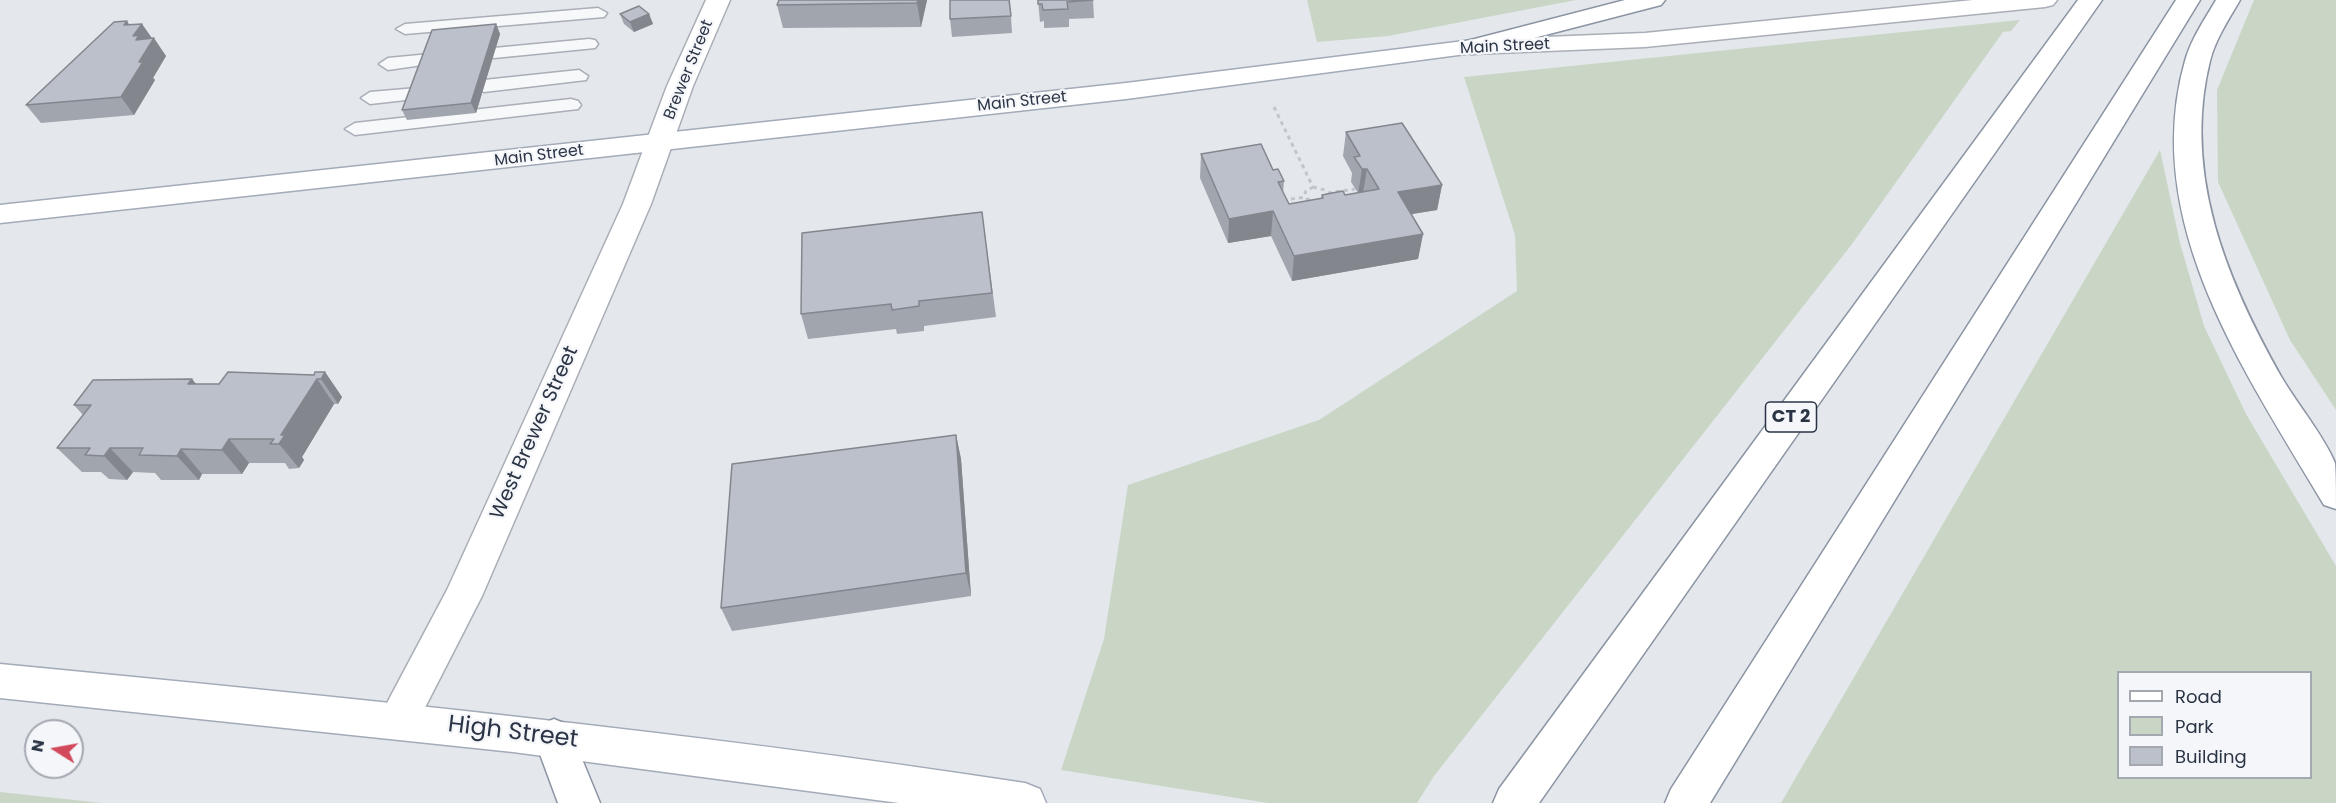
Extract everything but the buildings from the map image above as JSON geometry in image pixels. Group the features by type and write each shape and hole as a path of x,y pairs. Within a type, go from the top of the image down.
{"main road":[{"name":"Brewer Street","path":"661,141 686,70 718,0"},
{"path":"1472,47 1653,0"},
{"name":"Main Street","path":"0,214 1126,91 1472,47 1645,40 2045,0"},
{"name":"CT 2","path":"1514,803 2090,0"},
{"path":"2224,7 2198,59 2188,104 2189,160 2200,229 2215,280 2231,315 2336,495"},
{"path":"1686,803 2182,10"},
{"name":"West Brewer Street","path":"398,720 463,596 637,204 661,141"},
{"name":"High Street","path":"0,681 398,720 554,738 866,778 1024,803"},
{"path":"554,738 579,803"}],"lane":[{"path":"405,29 598,13"},
{"path":"494,53 589,44"},
{"path":"388,64 430,59"},
{"path":"484,86 579,76"},
{"path":"370,98 417,94"},
{"path":"355,129 571,105"}],"path":[{"path":"1273,105 1313,187"},
{"path":"1305,196 1307,190 1313,187 1322,188 1328,193 1355,189"},
{"path":"1279,200 1305,196 1313,202 1321,202 1328,197 1328,193"},
{"path":"1321,202 1325,210"}],"green space":[{"path":"1307,0 1576,0 1388,36 1317,42"},
{"path":"2254,0 2336,0 2336,410 2290,340 2218,182 2217,90"},
{"path":"2020,20 2011,31 2003,32 1852,244 1434,776 1417,803 1268,803 1061,770 1104,639 1128,485 1319,420 1517,291 1515,235 1464,77"},
{"path":"2160,150 2180,243 2204,326 2246,414 2336,566 2336,803 1781,803"},
{"path":"0,792 102,803 0,803"}]}
